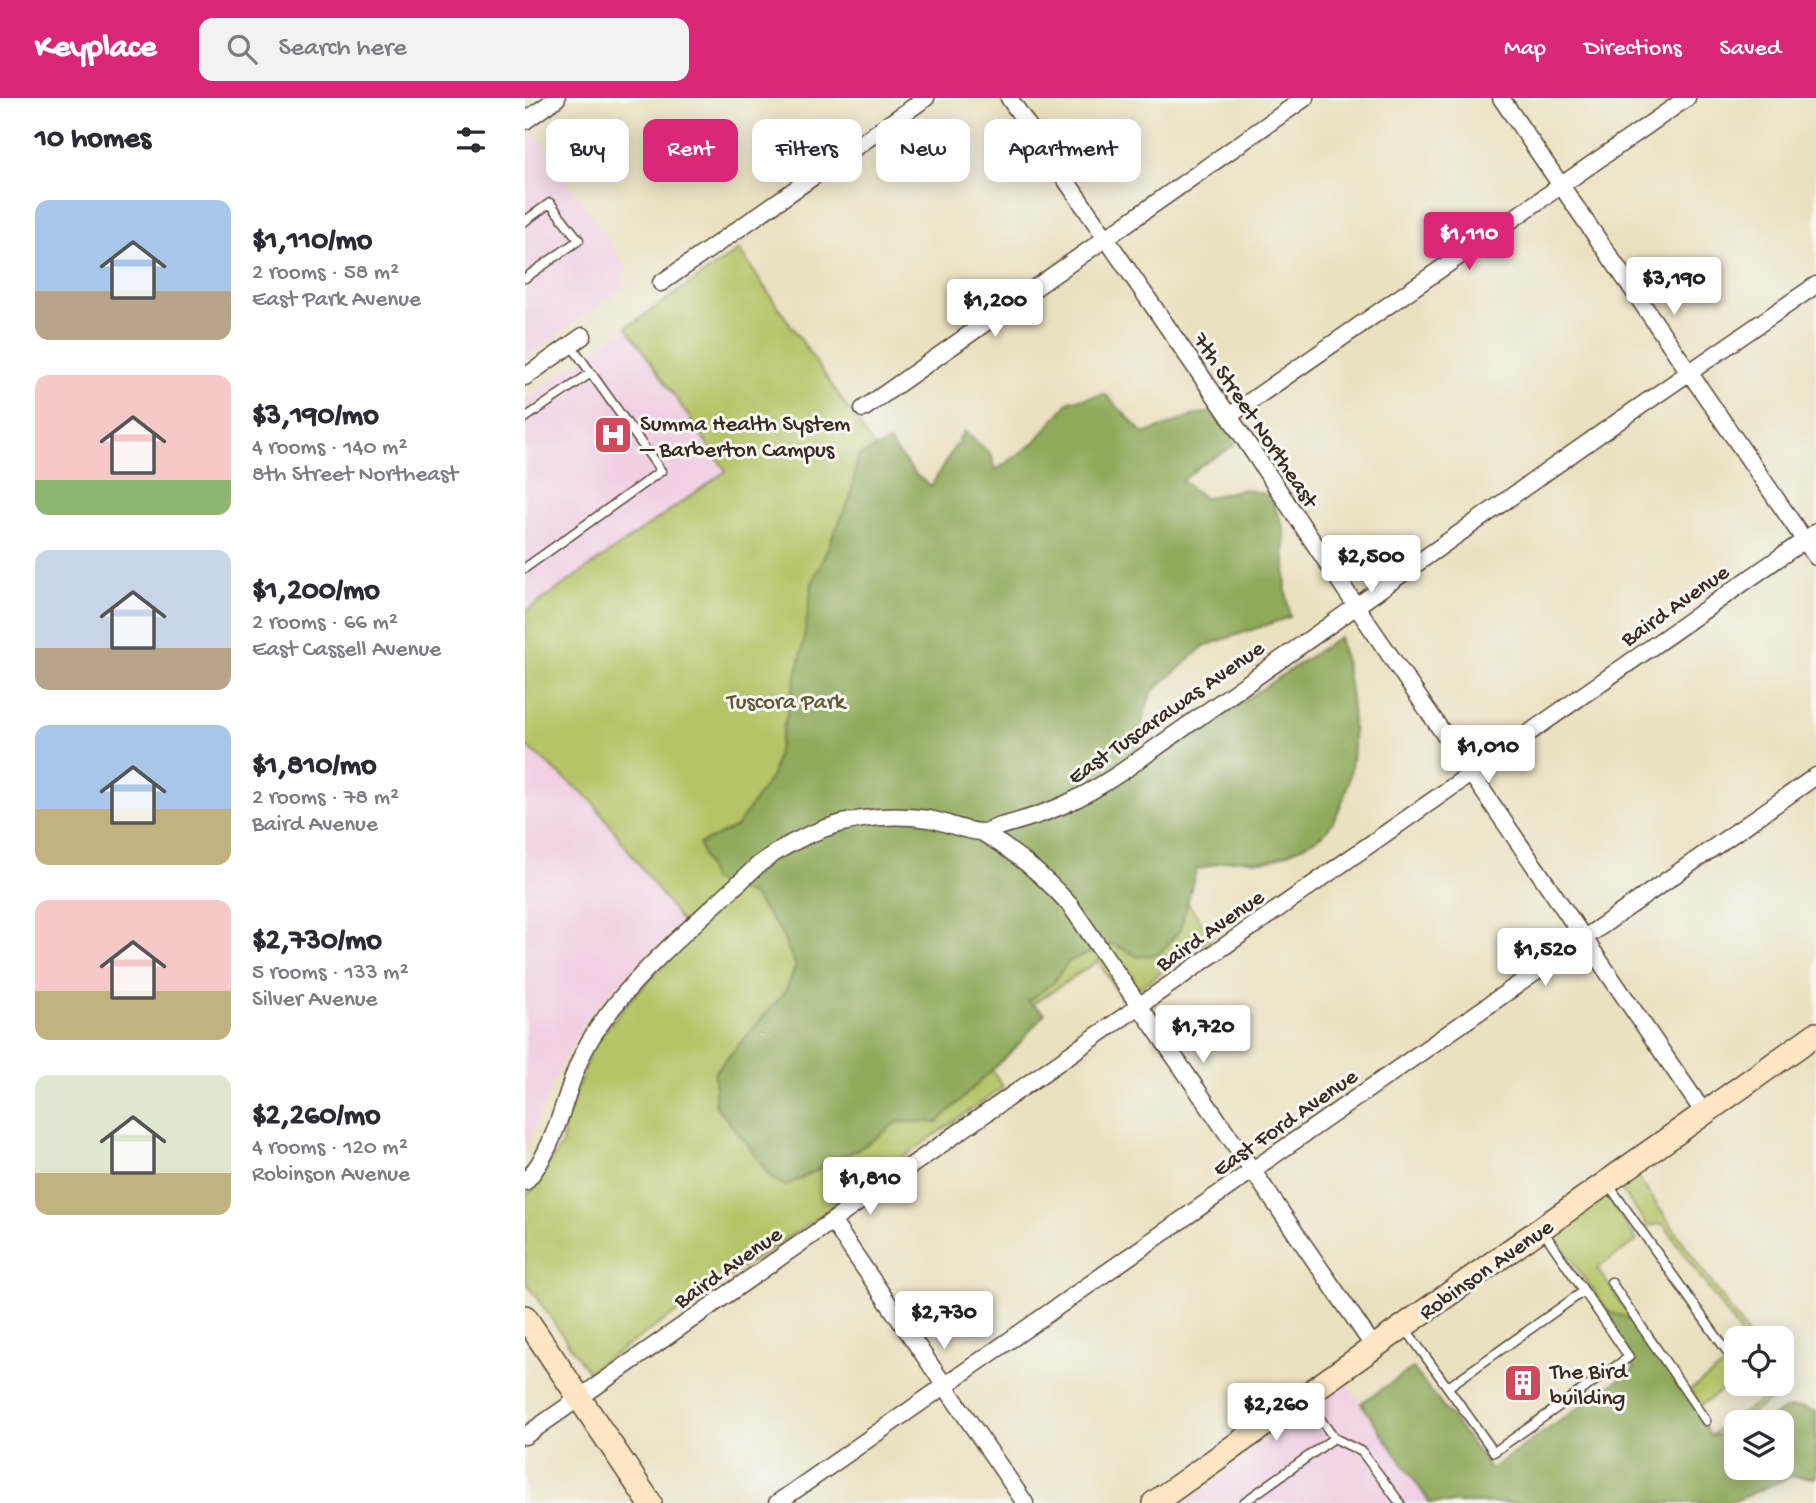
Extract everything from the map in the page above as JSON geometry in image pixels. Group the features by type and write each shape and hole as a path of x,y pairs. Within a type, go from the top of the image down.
{"main road":[{"name":"Robinson Avenue","path":"1154,1503 1816,1034"},
{"path":"525,1317 650,1503"}],"street":[{"path":"525,121 557,98"},
{"path":"661,283 926,98"},
{"name":"7th Street Northeast","path":"1009,98 1704,1112"},
{"path":"863,410 891,397 1105,239 1305,98"},
{"path":"1501,98 1689,372 1810,536 1816,557"},
{"path":"1229,416 1687,98"},
{"name":"East Tuscarawas Avenue","path":"983,832 1069,804 1097,789 1816,285"},
{"path":"525,377 577,340"},
{"name":"Baird Avenue","path":"525,1436 1810,536"},
{"name":"East Ford Avenue","path":"777,1503 1816,776"},
{"path":"525,1182 551,1143 591,1038 619,999 758,865 800,837 858,818 886,816 927,819 983,832 1042,874 1070,905 1374,1347"},
{"path":"832,1221 1025,1503"}],"lane":[{"path":"525,221 550,203 579,240 525,278"},
{"path":"525,568 661,471 591,373 577,340"},
{"path":"525,418 591,373"},
{"path":"1607,1182 1724,1347"},
{"path":"1404,1325 1494,1452 1607,1373 1629,1357 1541,1229"},
{"path":"1611,1282 1706,1421"},
{"path":"1448,1387 1584,1291"},
{"path":"1304,1396 1334,1438 1362,1452 1400,1503"},
{"path":"1243,1503 1256,1499 1334,1438"}],"shaded area":[{"path":"534,132 546,150 546,182 568,182 628,270 620,276 627,286 525,358 525,138"},
{"name":"Summa Health System – Barberton Campus","path":"627,327 726,471 525,612 525,399"},
{"path":"525,745 592,801 681,921 590,1013 562,1063 525,1148"},
{"path":"1345,1380 1430,1503 1185,1503"}],"green space":[{"name":"Tuscora Park","path":"739,250 1212,938 1122,999 1098,961 974,1043 1003,1087 817,1218 588,1372 525,1281 525,1196 534,1188 562,1144 565,1122 593,1045 628,1002 692,936 592,801 525,745 525,612 726,471 627,327"},
{"path":"1105,394 1144,434 1197,414 1226,411 1235,445 1200,466 1182,481 1204,498 1244,489 1270,495 1284,529 1286,591 1290,617 1204,646 1151,693 1135,746 1157,759 1339,637 1349,684 1353,735 1352,761 1339,809 1323,834 1283,855 1265,861 1228,861 1196,870 1180,930 1159,954 1139,957 1113,944 1069,961 1053,983 1028,1001 1045,1013 1017,1046 938,1122 898,1122 864,1146 786,1186 772,1179 715,1105 715,1072 785,992 796,966 780,931 752,895 712,880 699,844 736,827 772,776 802,651 812,583 850,498 858,457 889,442 916,475 931,486 964,431 991,454 996,470 1033,444 1070,401"},
{"path":"1634,1172 1742,1326 1735,1326 1663,1224 1647,1226 1622,1190 1620,1182"},
{"path":"1602,1195 1609,1200 1637,1241 1597,1268 1710,1436 1724,1426 1724,1434 1705,1447 1552,1230"},
{"path":"1607,1311 1631,1319 1687,1393 1710,1436 1724,1435 1724,1480 1783,1480 1730,1503 1430,1503 1361,1403 1413,1368 1491,1469 1634,1369"},
{"path":"1724,1366 1724,1389 1701,1405 1690,1390"},
{"path":"1767,1396 1777,1396 1756,1410 1747,1410"},
{"path":"1788,1408 1816,1412 1816,1478 1794,1476 1794,1410 1784,1410"}],"place":[{"name":"Summa Health System – Barberton Campus","path":"613,435"},
{"name":"The Bird building","path":"1523,1383"}]}
